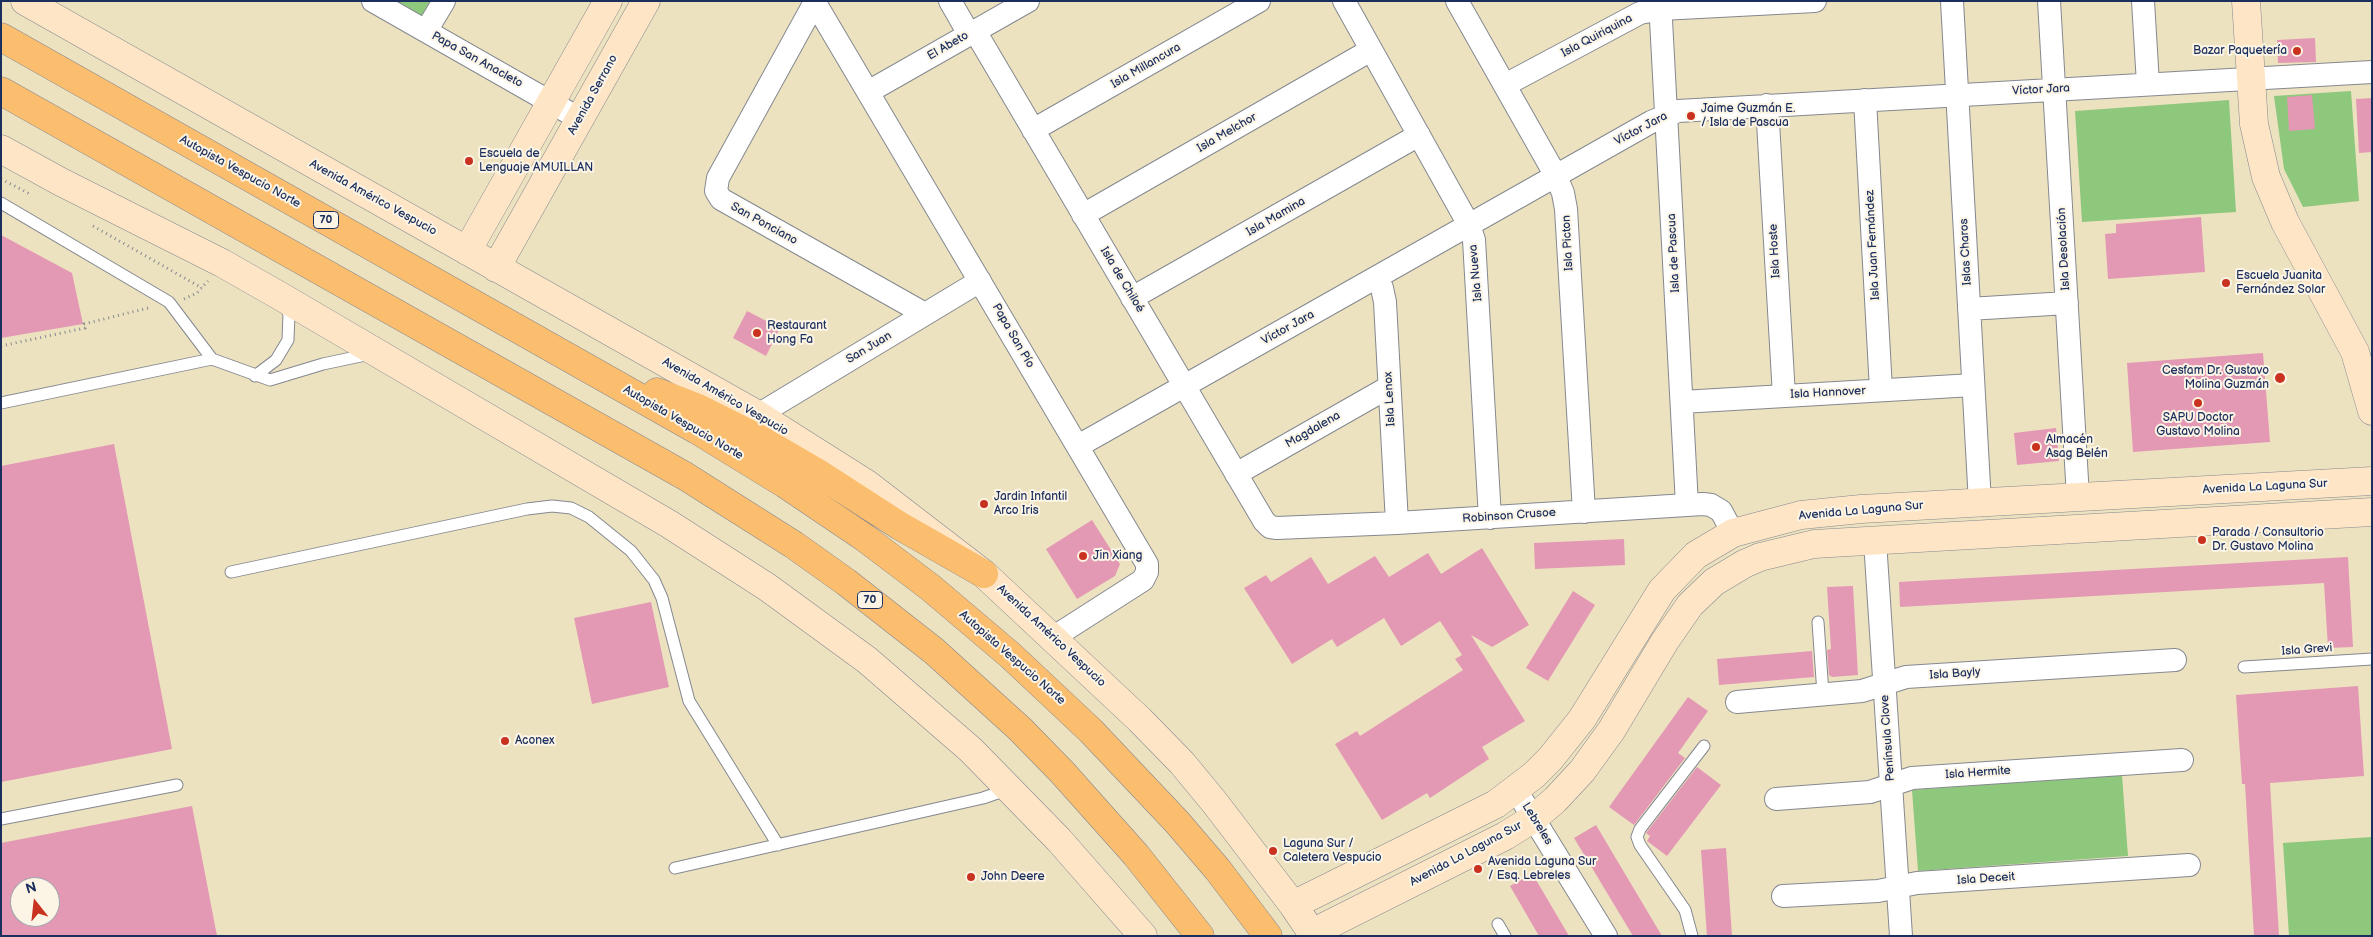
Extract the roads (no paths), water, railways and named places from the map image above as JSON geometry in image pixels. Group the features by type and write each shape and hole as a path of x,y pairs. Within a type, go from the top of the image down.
{"highway":[{"name":"Autopista Vespucio Norte","path":"1,38 602,376 785,484 865,538 931,588 1046,687 1117,757 1218,870 1268,936"},
{"name":"70","path":"1,91 686,476 794,545 905,628 976,688 1020,729 1062,772 1130,848 1200,936"},
{"path":"602,376 667,395 728,422 788,454 900,526 984,574"}],"street":[{"name":"Avenida Américo Vespucio","path":"25,1 758,415 866,484 984,574 1054,637 1140,720 1182,763 1293,905 1313,934"},
{"name":"Papa San Anacleto","path":"373,1 580,119"},
{"path":"426,31 444,1"},
{"path":"467,251 608,1"},
{"name":"Avenida Serrano","path":"496,268 646,1"},
{"name":"Isla de Chiloé","path":"950,1 1033,130 1264,521 1270,527"},
{"name":"El Abeto","path":"868,92 1028,1"},
{"name":"Isla Millancura","path":"1033,130 1259,1"},
{"name":"Isla Nueva","path":"1344,1 1469,225 1476,260 1490,518"},
{"name":"Isla Picton","path":"1457,1 1556,176 1566,209 1584,512"},
{"name":"Isla Quiriquina","path":"1505,85 1627,18 1660,5 1815,1"},
{"name":"Islas Charos","path":"1952,1 1980,502"},
{"name":"Isla Desolación","path":"2049,1 2078,497"},
{"path":"2143,1 2148,84"},
{"path":"2246,1 2250,78 2256,139 2266,177 2285,222 2355,352 2372,411"},
{"name":"Papa San Pío","path":"815,2 1146,560 1147,572 1143,580 1054,637"},
{"name":"San Ponciano","path":"815,2 718,178 716,191 721,199 925,314"},
{"name":"Isla de Pascua","path":"1660,5 1687,505"},
{"name":"Isla Melchor","path":"1084,215 1371,50"},
{"name":"Víctor Jara","path":"1078,446 1666,115 1684,110 2372,72"},
{"name":"Isla Juan Fernández","path":"1865,100 1881,390"},
{"name":"Isla Hoste","path":"1767,105 1784,396"},
{"name":"Isla Mamina","path":"1132,298 1419,135"},
{"path":"1,149 280,296 374,353 669,524 767,587 838,637 896,683 971,750 1058,840 1143,936"},
{"name":"Isla Lenox","path":"1376,278 1384,295 1397,523"},
{"name":"San Juan","path":"758,415 980,281"},
{"path":"1969,309 2067,303"},
{"name":"Isla Hannover","path":"1682,402 1973,385"},
{"name":"Magdalena","path":"1236,474 1389,387"},
{"name":"Avenida La Laguna Sur","path":"1293,905 1474,816 1516,790 1550,759 1567,739 1662,590 1696,555 1733,533 1780,520 1816,513 2372,480"},
{"name":"Robinson Crusoe","path":"1270,527 1397,523 1703,504 1721,511 1733,533"},
{"name":"Avenida La Laguna Sur","path":"1313,934 1479,850 1534,818 1569,786 1597,752 1677,622 1690,605 1714,582 1744,564 1778,551 1814,544 2372,512"},
{"name":"Península Clove","path":"1875,541 1902,936"},
{"name":"Isla Bayly","path":"1737,702 1862,691 1906,677 2175,660"},
{"name":"Isla Hermite","path":"1776,799 1870,792 1912,778 2182,760"},
{"name":"Lebreles","path":"1516,790 1606,936"},
{"name":"Isla Deceit","path":"1783,896 1878,891 1917,883 2189,865"}],"lane":[{"path":"1,203 169,302 212,359 270,380 323,364 374,353"},
{"path":"255,376 276,360 288,340 289,314 280,296"},
{"path":"1,403 212,359"},
{"path":"231,572 527,509 552,506 571,508 589,517 631,551 654,580 662,598 689,701 778,845"},
{"path":"1818,622 1824,694"},
{"name":"Isla Grevi","path":"2244,667 2372,659"},
{"path":"1692,936 1690,920 1685,910 1640,846 1637,837 1640,829 1704,746"},
{"path":"1,819 177,785"},
{"path":"675,868 983,798 1010,789"},
{"path":"1498,924 1505,936"}],"place":[{"name":"Bazar Paquetería","path":"2297,51"},
{"name":"Jaime Guzmán E. / Isla de Pascua","path":"1691,116"},
{"name":"Escuela de Lenguaje AMUILLAN","path":"469,161"},
{"name":"Escuela Juanita Fernández Solar","path":"2226,283"},
{"name":"Restaurant Hong Fa","path":"757,333"},
{"name":"Cesfam Dr. Gustavo Molina Guzmán","path":"2280,378"},
{"name":"SAPU Doctor Gustavo Molina","path":"2198,403"},
{"name":"Almacén Asag Belén","path":"2036,447"},
{"name":"Jardin Infantil Arco Iris","path":"984,504"},
{"name":"Parada / Consultorio Dr. Gustavo Molina","path":"2202,540"},
{"name":"Jin Xiang","path":"1083,556"},
{"name":"Aconex","path":"505,741"},
{"name":"Laguna Sur / Caletera Vespucio","path":"1273,851"},
{"name":"Avenida Laguna Sur / Esq. Lebreles","path":"1478,869"},
{"name":"John Deere","path":"971,877"}]}
